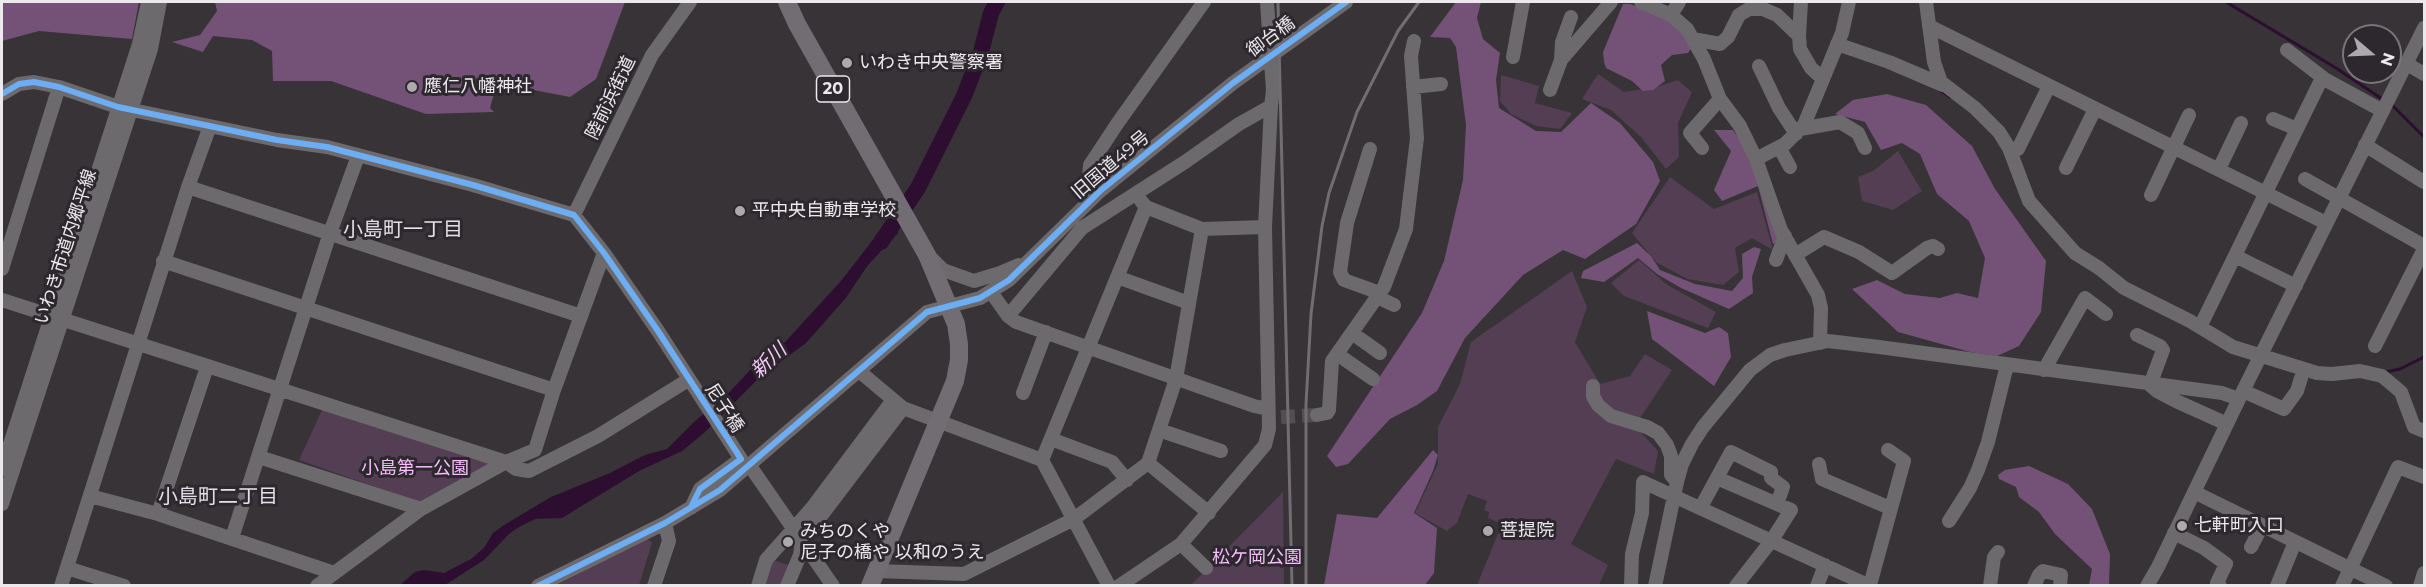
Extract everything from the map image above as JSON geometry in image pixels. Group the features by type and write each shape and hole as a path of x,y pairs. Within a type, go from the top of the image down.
{"main road":[{"name":"20","path":"789,2 797,24 927,255 956,324 959,360 955,381 873,578"}],"street":[{"name":"いわき市道内郷平線","path":"2,504 4,468 124,108 148,2"},
{"name":"いわき市道内郷平線","path":"124,108 151,49 160,2"},
{"name":"陸前浜街道","path":"574,215 652,55 690,2"},
{"path":"1100,191 1089,177 1090,165 1116,123 1204,2"},
{"path":"1119,585 1181,544 1265,445 1272,415 1265,227 1271,106 1274,90 1267,2"},
{"name":"御台橋","path":"1233,83 1345,2"},
{"path":"1513,57 1523,2"},
{"path":"1561,60 1611,2"},
{"path":"1641,2 1671,15 1687,29 1704,59 1720,99 1740,126 1756,159 1785,236 1818,295 1821,308 1820,343"},
{"path":"1671,15 1678,2"},
{"path":"1801,2 1800,49 1806,60 1823,79"},
{"path":"1756,159 1779,147 1798,132 1804,124 1837,44 1847,15 1848,2"},
{"path":"1926,2 1934,62 1941,84"},
{"path":"1693,39 1720,44 1728,37 1739,15 1749,9 1777,15 1799,36"},
{"path":"1550,90 1561,60 1562,42 1570,17"},
{"path":"1929,26 2326,223"},
{"path":"2147,585 2365,145 2423,36"},
{"path":"1331,403 1332,366 1337,354 1378,295 1403,241 1409,216 1417,138 1411,56 1414,41"},
{"path":"1837,44 1941,84 1986,119 1999,132 2011,153 2029,201 2075,253 2124,288 2200,327 2224,343 2259,359 2317,374 2360,370 2378,375 2402,392 2414,427 2424,431"},
{"path":"2287,50 2322,78 2386,105"},
{"path":"2407,64 2424,74"},
{"path":"1759,66 1779,108 1798,132"},
{"path":"2200,327 2322,78"},
{"path":"2,94 20,84 34,82 59,87 124,108 327,147 473,185 574,215"},
{"name":"旧国道49号","path":"538,585 665,523 720,490 927,312 980,298 1009,280 1100,191 1233,83"},
{"path":"1413,87 1441,84"},
{"path":"2011,153 2018,149 2049,86"},
{"path":"2,269 59,87"},
{"path":"1702,148 1690,133 1720,99"},
{"path":"1008,316 1082,228 1137,194 1239,124 1271,106"},
{"path":"2066,168 2095,109"},
{"path":"2151,195 2189,115"},
{"path":"2273,119 2297,129"},
{"path":"1798,132 1840,122 1858,133 1864,148"},
{"path":"2219,169 2241,123"},
{"path":"62,585 163,261 210,126"},
{"path":"2365,145 2424,182"},
{"path":"1779,147 1790,167"},
{"path":"1370,149 1347,223 1340,272 1344,280 1394,305"},
{"path":"232,538 330,233 358,156"},
{"path":"2305,179 2424,248 2375,346"},
{"path":"188,187 581,316"},
{"path":"1137,194 1146,207 1202,229 1265,227"},
{"path":"1042,460 1146,207"},
{"name":"尼子橋","path":"574,215 604,253 741,459 700,489 691,508"},
{"path":"873,578 964,580 1074,519 1148,463 1176,379 1202,229"},
{"path":"1776,260 1785,236"},
{"path":"1795,255 1824,237 1859,252 1892,273 1928,248 1933,246 1938,249"},
{"path":"317,585 421,509 506,462 535,450 554,390 604,253"},
{"path":"927,255 943,270 974,281 1027,261"},
{"path":"2235,256 2296,285"},
{"path":"163,261 554,390"},
{"path":"1117,277 1189,303"},
{"path":"991,292 1008,316 1016,322 1272,415"},
{"path":"2044,370 2085,298 2106,314"},
{"path":"2,300 506,462 516,469 529,471 598,436 688,380"},
{"path":"1023,393 1046,332"},
{"path":"1352,333 1380,353"},
{"path":"2137,335 2160,346 2163,350 2150,385"},
{"path":"1654,585 1682,464 1698,435 1750,370 1770,356 1785,350 1828,341 1880,347 2150,385 2241,395 2284,409 2296,391 2301,378"},
{"path":"1337,354 1373,379"},
{"path":"1949,521 1970,488 1978,470 1988,442 2007,365"},
{"path":"158,514 207,367"},
{"path":"859,371 898,404 1042,460 1109,585"},
{"path":"2150,385 2176,401 2227,424"},
{"path":"1593,386 1593,396 1598,405 1611,416 1647,427 1658,434 1667,445 1671,456 1671,475 1677,482"},
{"path":"1317,415 1327,413 1331,403 1344,388"},
{"path":"758,585 766,560 898,404"},
{"path":"787,585 801,555 802,542 898,404"},
{"path":"1159,429 1221,451"},
{"path":"1051,439 1112,462 1127,480"},
{"path":"1631,585 1632,554 1642,513 1643,482 1870,585 1904,461 1888,450"},
{"path":"1696,505 1717,478 1731,452 1770,472 1771,478 1783,487 1777,504"},
{"path":"258,457 421,509"},
{"path":"1148,463 1209,513"},
{"path":"1819,464 1822,479 1890,508"},
{"path":"750,466 833,585"},
{"path":"2342,585 2398,467 2424,477"},
{"path":"1717,478 1791,510 1772,540 1736,585"},
{"path":"2194,492 2386,585"},
{"path":"90,496 158,514 334,573"},
{"path":"654,585 669,542 665,523"},
{"path":"2251,547 2262,526"},
{"path":"2174,533 2226,564 2217,583 2220,585"},
{"path":"2277,585 2295,542"},
{"path":"1181,544 1206,568"},
{"path":"1990,585 1994,556 1998,552"},
{"path":"1817,585 1825,565"},
{"path":"67,568 124,585"},
{"path":"2034,585 2043,571 2061,575 2060,585"},
{"path":"2420,585 2424,573"}],"green space":[{"path":"1598,74 1624,92 1660,86 1678,80 1692,92 1678,123 1679,157 1666,169 1641,137 1611,110 1582,99"},
{"path":"1501,75 1539,86 1535,103 1572,113 1560,129 1536,126 1511,114 1500,101"},
{"path":"1898,151 1922,191 1893,210 1862,201 1858,177 1873,171"},
{"path":"1670,177 1714,209 1757,192 1773,250 1752,238 1735,248 1739,272 1723,285 1687,279 1656,262 1632,233"},
{"path":"1639,260 1666,284 1716,312 1708,328 1624,296 1611,283"},
{"path":"1572,271 1587,307 1575,342 1600,384 1630,376 1645,354 1672,370 1635,426 1658,451 1654,474 1616,459 1571,544 1608,565 1599,585 1477,585 1502,524 1488,518 1489,512 1484,510 1487,501 1468,494 1457,523 1447,531 1415,513 1438,464 1438,427 1460,384 1471,342"},
{"name":"小島第一公園","path":"323,408 492,462 419,502 299,460"},
{"name":"松ケ岡公園","path":"1283,492 1284,585 1191,585"},
{"path":"646,537 652,543 639,585 556,586"},
{"path":"773,560 789,565 782,585 765,586"}],"shaded area":[{"path":"2,2 139,2 132,39 39,31 2,41"},
{"path":"215,2 625,2 596,79 570,97 497,83 490,108 494,112 426,114 331,81 273,81 272,51 252,40 213,36 203,52 172,42 200,35 217,11"},
{"path":"1456,2 1481,2 1477,18 1483,39 1500,53 1496,80 1499,108 1536,131 1561,132 1591,103 1620,123 1653,162 1660,181 1636,224 1585,259 1563,250 1523,275 1465,338 1437,391 1390,419 1348,464 1336,467 1327,456 1422,313 1444,261 1463,180 1466,125 1456,47 1450,38 1430,37"},
{"path":"1623,4 1630,4 1660,15 1679,26 1692,47 1688,53 1672,55 1661,65 1665,81 1653,90 1643,91 1632,81 1606,68 1603,52"},
{"path":"1887,94 1926,105 1972,146 1995,189 2046,261 2041,312 2019,346 1997,356 1970,352 1898,332 1852,289 1877,280 1905,294 1940,298 1957,293 1978,298 1985,258 1969,221 1937,194 1920,154 1902,143 1881,150 1865,122 1835,114 1853,100"},
{"path":"1714,130 1733,130 1742,143 1782,239 1773,244 1758,186 1722,201 1714,190 1731,151"},
{"path":"1637,243 1651,256 1660,270 1695,284 1732,291 1743,278 1742,254 1754,247 1761,249 1752,277 1753,293 1729,309 1681,288 1657,274 1638,258 1604,282 1581,278 1583,271"},
{"path":"1647,311 1705,333 1719,327 1728,333 1731,357 1714,386 1652,339"},
{"path":"1433,450 1438,455 1414,513 1437,528 1434,573 1425,585 1324,585 1337,514 1377,518"},
{"path":"2029,466 2068,484 2092,509 2110,554 2109,585 2089,585 2092,569 2055,534 2039,512 2019,497 2016,487 1999,479 1998,475 2005,470"}],"water":[{"path":"889,219 898,233 868,265 845,299 806,343 759,378 704,433 682,451 639,471 562,518 535,519 519,527 510,533 484,560 445,585 399,586 415,572 424,570 444,573 471,559 484,548 493,533 551,497 610,473 645,455 667,449 695,421 724,398 750,370 775,353 841,281"}],"waterway":[{"name":"新川","path":"881,242 918,188 964,96 981,52 991,13 997,2"},
{"path":"2226,2 2336,68 2385,101"},
{"path":"1939,89 1950,97"},
{"path":"2391,104 2424,137"},
{"path":"2386,372 2400,369 2424,357"}],"tunnel":[{"path":"1281,417 1317,415"}],"railway":[{"path":"1278,2 1292,586"},
{"path":"1306,586 1306,404 1311,314 1322,226 1329,193 1357,112 1398,31 1419,2"}],"cycle path":[{"path":"538,586 665,523 720,490 927,312 980,298 1009,280 1100,191 1233,83 1346,2"},
{"path":"2,94 19,84 34,82 59,87 118,107 277,140 327,147 473,185 574,215 604,253 658,331 741,459 700,489 691,507"}],"place":[{"name":"いわき中央警察署","path":"847,63"},
{"name":"應仁八幡神社","path":"412,87"},
{"name":"平中央自動車学校","path":"740,211"},
{"name":"七軒町入口","path":"2182,526"},
{"name":"菩提院","path":"1488,531"},
{"name":"みちのくや 尼子の橋や 以和のうえ","path":"788,542"}],"district":[{"name":"小島町一丁目","path":"403,230"},
{"name":"小島町二丁目","path":"218,497"}]}
